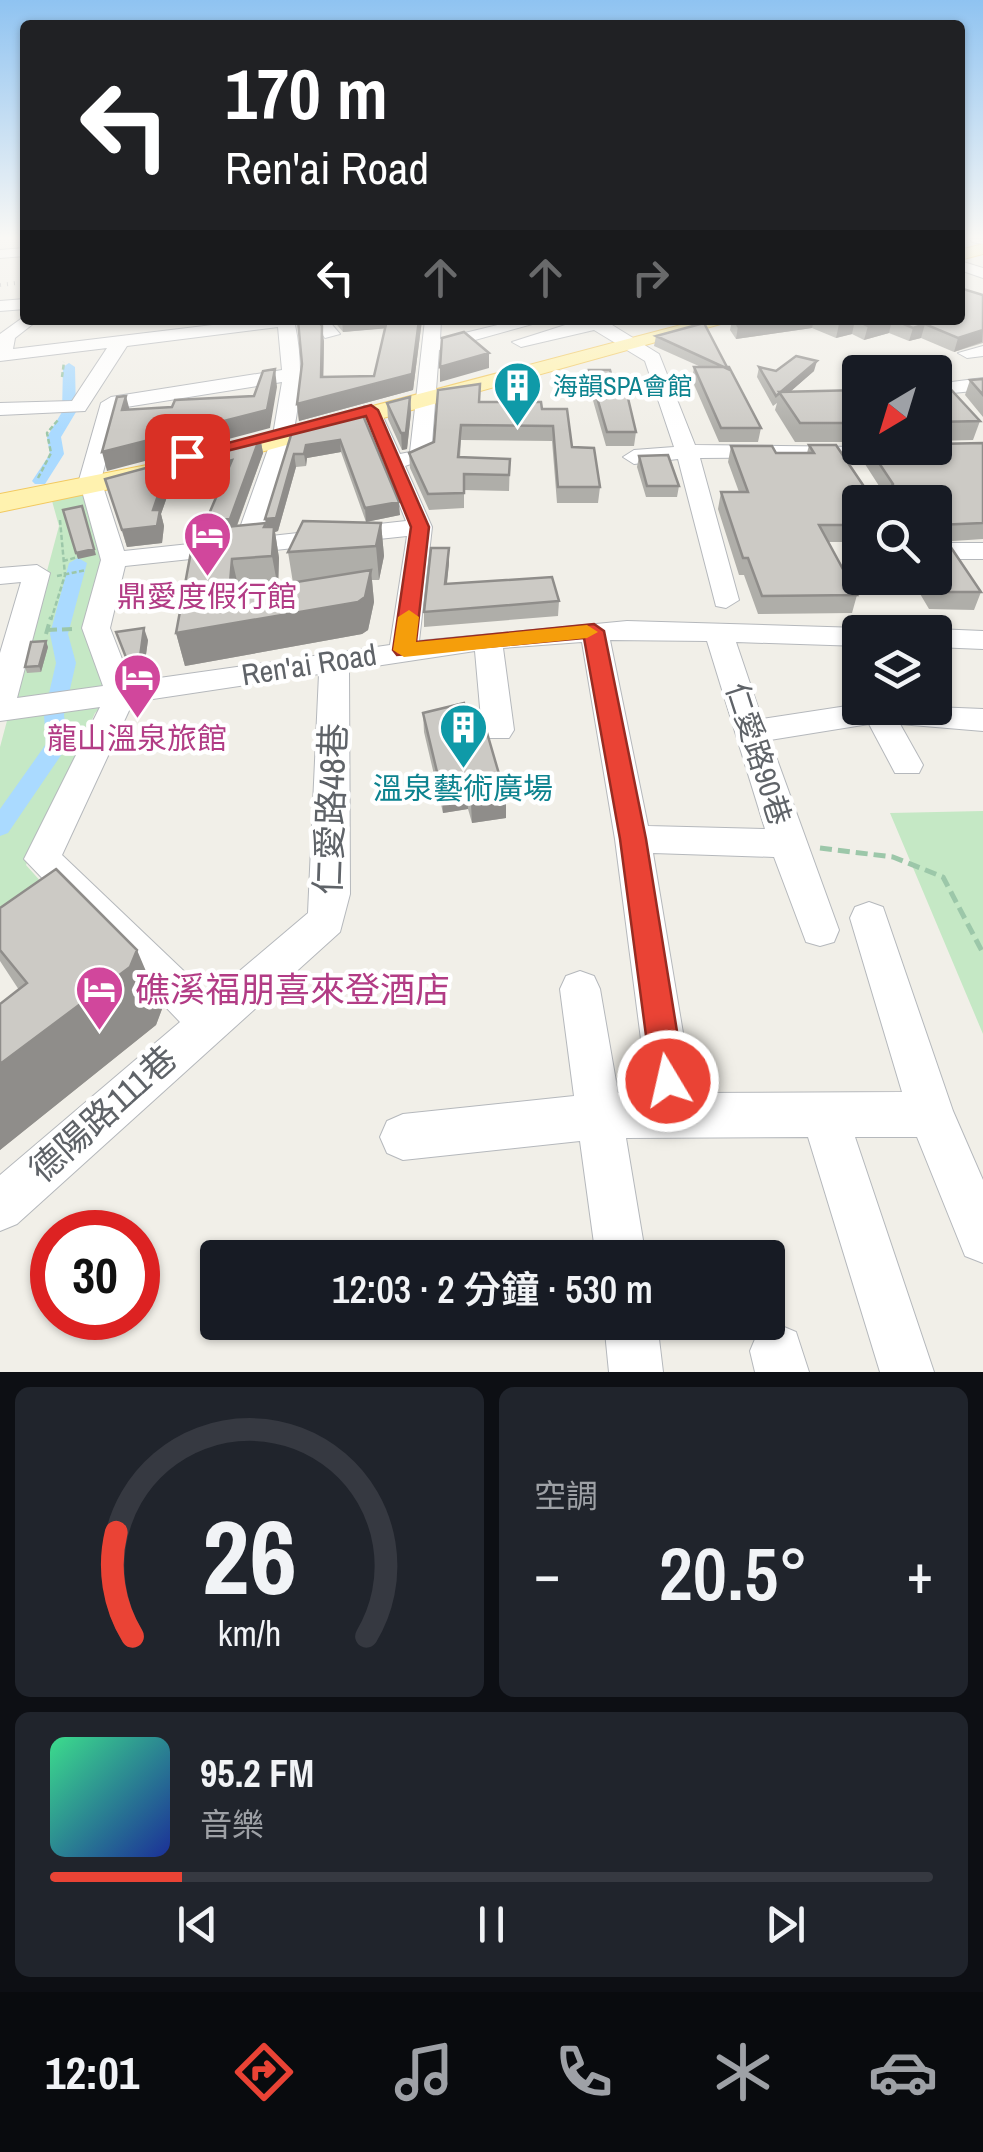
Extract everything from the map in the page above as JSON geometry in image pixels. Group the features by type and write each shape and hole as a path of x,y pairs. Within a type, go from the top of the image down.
{"main road":[{"path":"0,503 283,436 706,325"},
{"path":"0,495 91,484 187,456 283,436"}],"street":[{"path":"0,315 14,304"},
{"path":"4,334 2,356 259,325"},
{"path":"246,546 283,436 295,374 289,325"},
{"path":"396,460 420,456 434,325"},
{"path":"432,346 518,325"},
{"path":"521,342 582,325"},
{"path":"599,325 639,345 686,452 726,600"},
{"path":"84,348 88,332 96,326"},
{"path":"0,433 5,409 71,407 119,344"},
{"path":"207,1022 42,859 107,697 96,628 102,565 91,484 111,403 295,374"},
{"path":"973,423 943,388 983,384"},
{"path":"372,413 396,460 420,527 404,650"},
{"path":"634,457 686,452 847,461 983,450"},
{"path":"102,565 420,527"},
{"path":"952,551 983,551"},
{"path":"0,576 36,574 9,708"},
{"path":"594,631 633,839 674,1116"},
{"name":"Ren'ai Road","path":"9,708 488,640 594,631 842,636"},
{"name":"仁愛路90巷","path":"633,839 786,843 719,633"},
{"path":"488,640 498,730"},
{"path":"952,640 981,644"},
{"name":"仁愛路48巷","path":"207,1022 326,921 332,894 334,662"},
{"path":"750,732 842,718"},
{"path":"952,718 983,720"},
{"path":"885,725 906,766"},
{"path":"786,843 820,930"},
{"path":"869,918 932,1114 983,1238"},
{"path":"580,989 619,1240"},
{"name":"德陽路111巷","path":"0,1207 207,1022"},
{"path":"824,1114 906,1372"},
{"path":"403,1137 602,1116 932,1114"},
{"path":"632,1340 636,1372"}],"path":[{"path":"31,490 52,454 47,433 71,407"},
{"path":"42,650 65,576 60,520"},
{"path":"62,562 86,555"},
{"path":"65,576 102,565"},
{"path":"47,630 77,629"},
{"path":"786,843 933,869 953,888 973,945 983,953"}],"green space":[{"path":"86,494 105,561 111,698 95,713 26,865 59,902 0,944 0,747 59,526 52,501"},
{"path":"983,811 983,1034 890,813"}],"building":[{"path":"965,303 983,303 983,330 958,338 927,325 965,325"},
{"path":"298,325 322,326 321,377 374,376 386,325 418,325 412,374 297,404 302,364"},
{"path":"705,325 728,369 656,336"},
{"path":"464,332 489,353 440,367 442,338"},
{"path":"796,356 817,361 776,396 759,367 776,371"},
{"path":"694,367 729,367 761,428 721,428"},
{"path":"275,369 267,410 102,452 117,397 126,396 122,410 172,407 175,400 254,396 263,371"},
{"path":"589,370 610,370 612,377 623,377 636,432 607,432"},
{"path":"983,379 983,395 970,380"},
{"path":"480,384 479,402 541,402 542,409 567,409 572,447 594,448 600,487 558,487 553,426 461,425 458,457 510,459 509,475 464,474 464,493 428,494 409,453 434,442 438,390"},
{"path":"842,390 842,423 800,423 779,392"},
{"path":"952,391 980,421 952,422"},
{"path":"410,397 406,433 401,433 387,403"},
{"path":"362,413 399,502 365,508 340,440 306,445 304,454 294,454 276,518 265,519 292,432"},
{"path":"260,437 230,519 206,521 232,460 164,478 153,510 160,510 157,526 122,530 105,479"},
{"path":"983,443 983,523 952,524 952,485 892,485 880,465 952,465 952,444"},
{"path":"809,445 836,445 842,454 842,465 849,465 863,485 842,485 842,525 819,525 842,567 842,595 857,595 762,596 748,558 743,558 721,492 748,492 731,446 772,446 776,453 814,453"},
{"path":"668,455 679,486 647,486 639,456"},
{"path":"82,506 94,549 76,553 63,510"},
{"path":"303,521 381,523 376,546 288,552"},
{"path":"266,523 264,527 274,527 272,556 232,559 229,595 269,591 269,599 272,590 284,589 284,584 371,570 365,597 358,602 176,633 195,530"},
{"path":"431,548 449,548 445,584 552,577 559,601 424,612"},
{"path":"952,549 981,592 952,592"},
{"path":"144,628 139,664 129,665 116,632"},
{"path":"46,641 39,666 25,667 31,642"},
{"name":"溫泉藝術廣場","path":"464,703 467,713 478,711 483,719 506,798 471,804 467,789 442,793 423,713"},
{"path":"56,869 137,950 130,967 0,1064 0,1004 27,983 0,950 0,908"}],"waterway":[{"path":"40,481 57,454 54,437 69,412 69,367"},
{"path":"0,827 57,745 54,715 66,663 59,634 78,563"}],"slow traffic":[{"path":"409,617 404,650 587,632"}],"place":[{"name":"海韻SPA會館","path":"518,428"},
{"name":"鼎愛度假行館","path":"207,578"},
{"name":"龍山溫泉旅館","path":"137,720"},
{"name":"溫泉藝術廣場","path":"463,770"},
{"name":"礁溪福朋喜來登酒店","path":"100,1032"}],"route":[{"path":"187,456 371,410 396,460 420,527 404,650 594,631 633,839 668,1081"}]}
